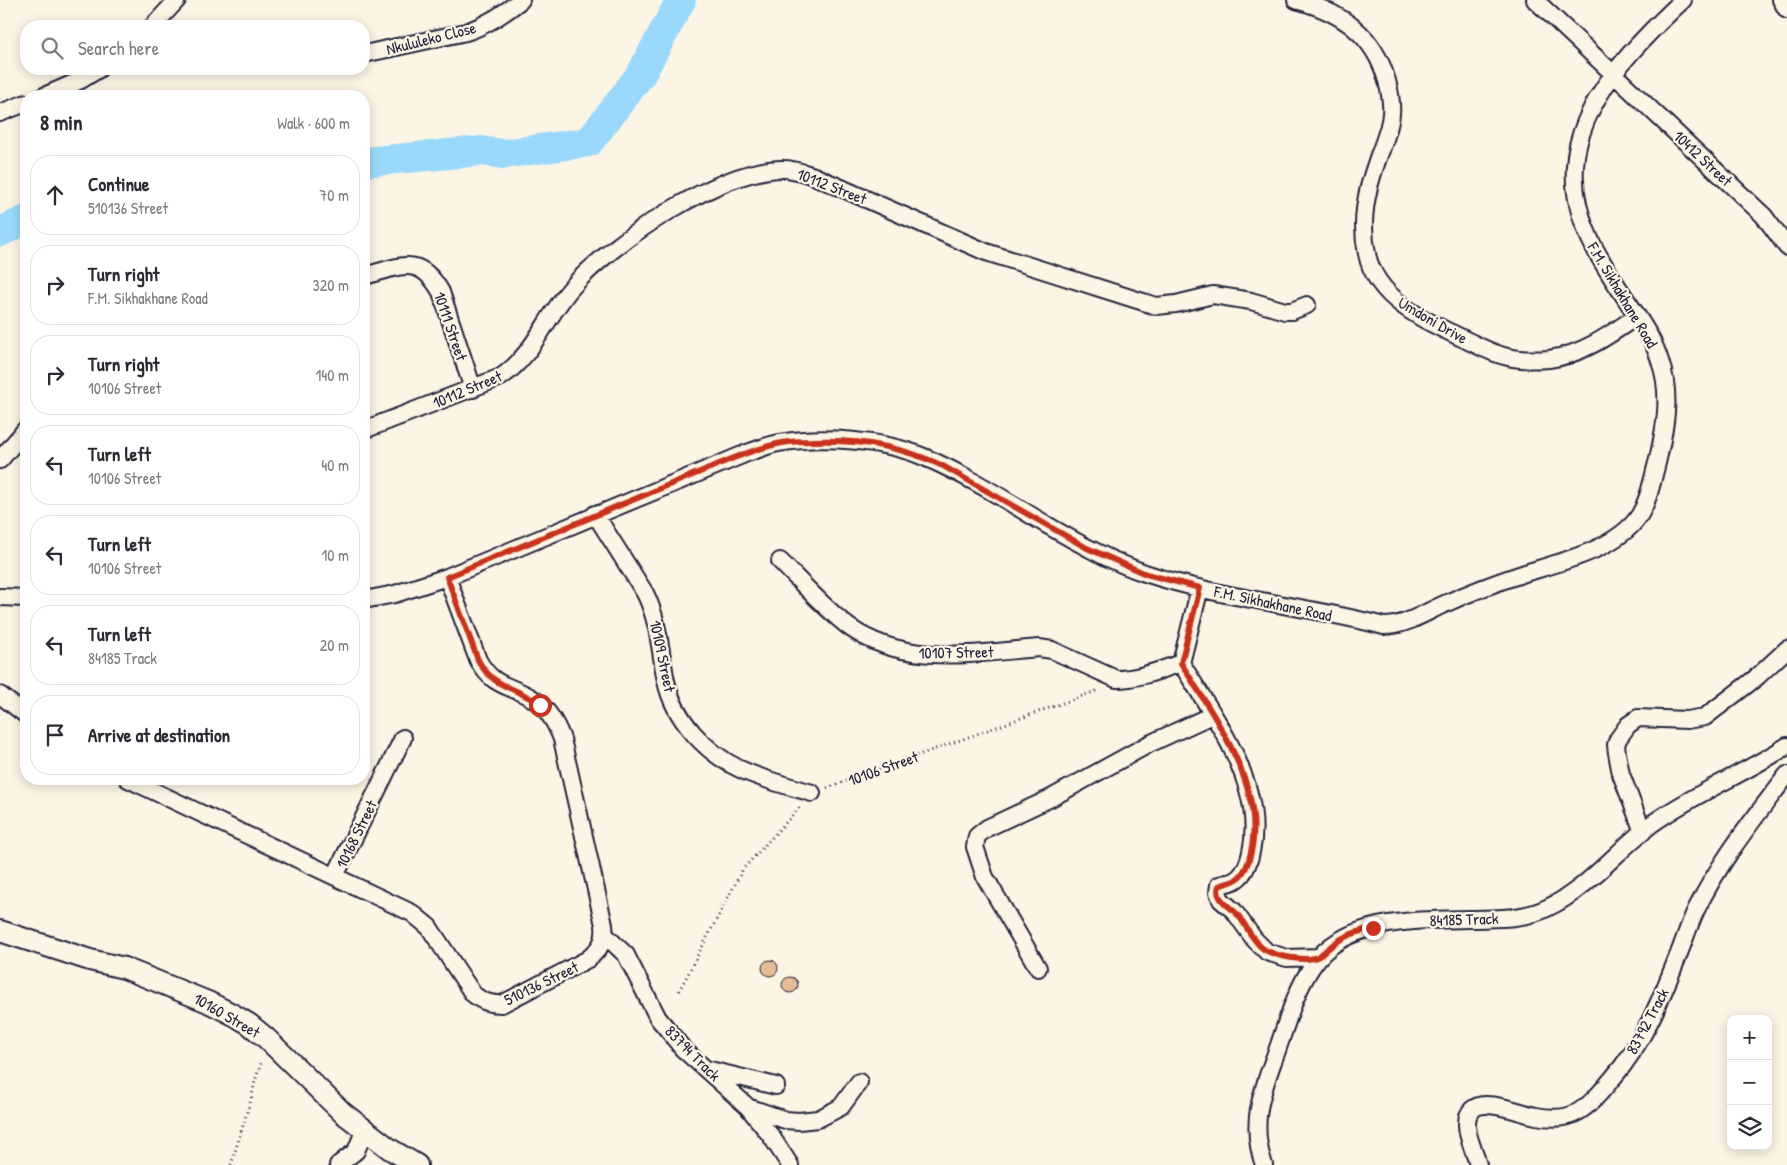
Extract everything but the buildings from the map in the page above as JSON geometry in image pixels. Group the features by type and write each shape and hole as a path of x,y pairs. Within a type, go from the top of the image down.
{"street":[{"path":"162,20 177,0"},
{"name":"Nkululeko Close","path":"370,53 466,32 499,17 521,0"},
{"name":"Umdoni Drive","path":"1296,0 1334,14 1352,26 1376,51 1384,71 1392,96 1391,115 1387,134 1368,188 1364,211 1364,232 1367,255 1372,270 1383,287 1398,303 1442,329 1490,351 1507,357 1525,360 1550,359 1571,353 1593,344 1637,316"},
{"name":"10412 Street","path":"1535,0 1764,216 1787,247"},
{"name":"F.M. Sikhakhane Road","path":"370,599 395,594 447,577 595,514 747,453 779,443 841,440 877,444 916,454 943,466 1087,548 1146,574 1200,588 1384,626 1392,626 1407,621 1516,576 1579,557 1603,545 1630,526 1642,510 1649,494 1665,428 1667,404 1661,362 1652,341 1590,241 1581,216 1577,196 1575,167 1581,134 1588,114 1614,74 1666,16 1683,0"},
{"path":"1781,0 1787,10"},
{"path":"58,90 89,75"},
{"path":"0,113 20,105"},
{"name":"10112 Street","path":"370,428 501,377 523,359 560,302 574,285 596,262 616,246 698,195 746,176 777,170 798,171 814,176 986,252 1156,306 1176,304 1213,295 1250,301 1285,311 1299,309 1307,305"},
{"name":"10111 Street","path":"370,275 409,266 419,267 433,278 441,292 473,389"},
{"path":"0,460 20,436"},
{"name":"10109 Street","path":"595,514 645,592 650,603 656,619 667,683 678,711 690,728 714,752 740,769 812,793"},
{"name":"10107 Street","path":"780,560 835,615 855,631 880,645 898,650 934,655 1039,648 1052,650 1116,679 1127,679 1181,663"},
{"path":"447,577 482,668 497,682 532,698 556,725 562,740 605,935"},
{"path":"1200,588 1181,663 1237,760 1252,808 1255,827 1246,866 1233,882 1219,886 1218,892 1221,900 1234,911 1254,939 1267,952 1287,958 1319,957"},
{"path":"0,598 20,598"},
{"path":"1643,832 1622,774 1617,753 1616,745 1618,739 1628,725 1638,718 1687,720 1705,717 1757,677 1787,649"},
{"path":"3,704 20,712"},
{"path":"1038,968 985,877 974,847 977,836 987,828 1051,798 1149,744 1212,715"},
{"name":"10168 Street","path":"335,876 403,738"},
{"name":"84185 Track","path":"1264,1165 1257,1142 1256,1126 1265,1082 1304,981 1319,957 1336,942 1354,933 1373,928 1431,920 1514,918 1531,915 1565,900 1643,832 1674,808 1787,746"},
{"name":"83792 Track","path":"1478,1165 1466,1126 1472,1110 1480,1106 1492,1104 1536,1116 1564,1117 1583,1108 1614,1078 1649,1024 1695,912 1709,885 1736,842 1787,776"},
{"name":"510136 Street","path":"141,785 412,913 423,921 437,938 473,994 481,1001 502,1004 588,959 597,952 605,935"},
{"name":"10160 Street","path":"0,931 90,960 124,968 208,1002 249,1024 266,1038 343,1113 390,1149 417,1165"},
{"name":"83794 Track","path":"605,935 626,956 658,1018 684,1049 748,1106 790,1165"},
{"path":"706,1068 776,1086"},
{"path":"748,1106 785,1120 818,1119 841,1107 860,1082"},
{"path":"338,1165 356,1151 365,1129"}],"path":[{"name":"10106 Street","path":"679,991 743,868 812,793 1100,689"},
{"path":"231,1165 262,1058"}],"waterway":[{"path":"370,161 481,151 503,154 589,142 641,74 681,0"},
{"path":"0,232 20,223"}],"route":[{"path":"540,705 532,698 497,682 482,668 447,577 712,467 779,443 841,440 900,449 943,466 1087,548 1127,567 1200,588 1181,663 1237,760 1252,808 1255,827 1250,858 1238,878 1233,882 1219,886 1218,892 1221,900 1241,919 1260,946 1267,952 1287,958 1319,957 1336,942 1354,933 1373,928"}]}
